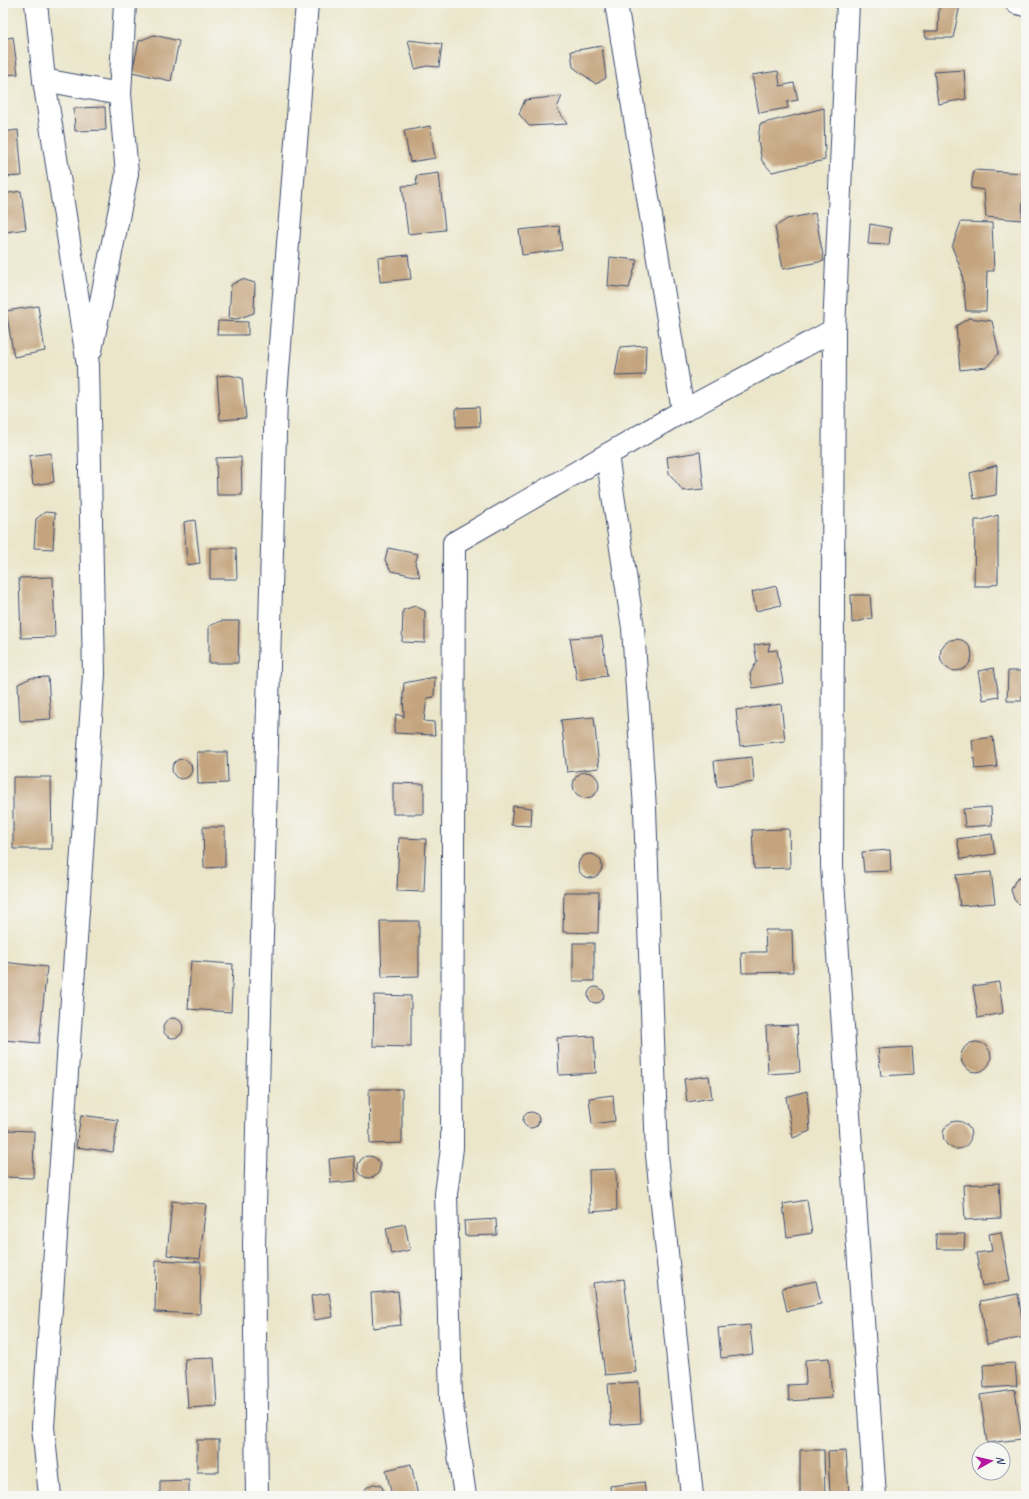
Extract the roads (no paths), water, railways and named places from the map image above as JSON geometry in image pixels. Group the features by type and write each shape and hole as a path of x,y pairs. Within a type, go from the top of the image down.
{"street":[{"path":"36,3 44,80 88,365 94,674 44,1427 50,1496"},
{"path":"88,365 127,174 120,94 125,3"},
{"path":"257,1496 254,1245 276,395 307,3"},
{"path":"616,3 683,411"},
{"path":"848,3 834,330 832,866 874,1496"},
{"path":"1017,3 1026,5"},
{"path":"44,80 120,94"},
{"path":"465,1496 451,1399 446,1194 452,1140 454,543 683,411 834,330"},
{"path":"607,455 633,628 645,809 658,1155 692,1496"}]}
